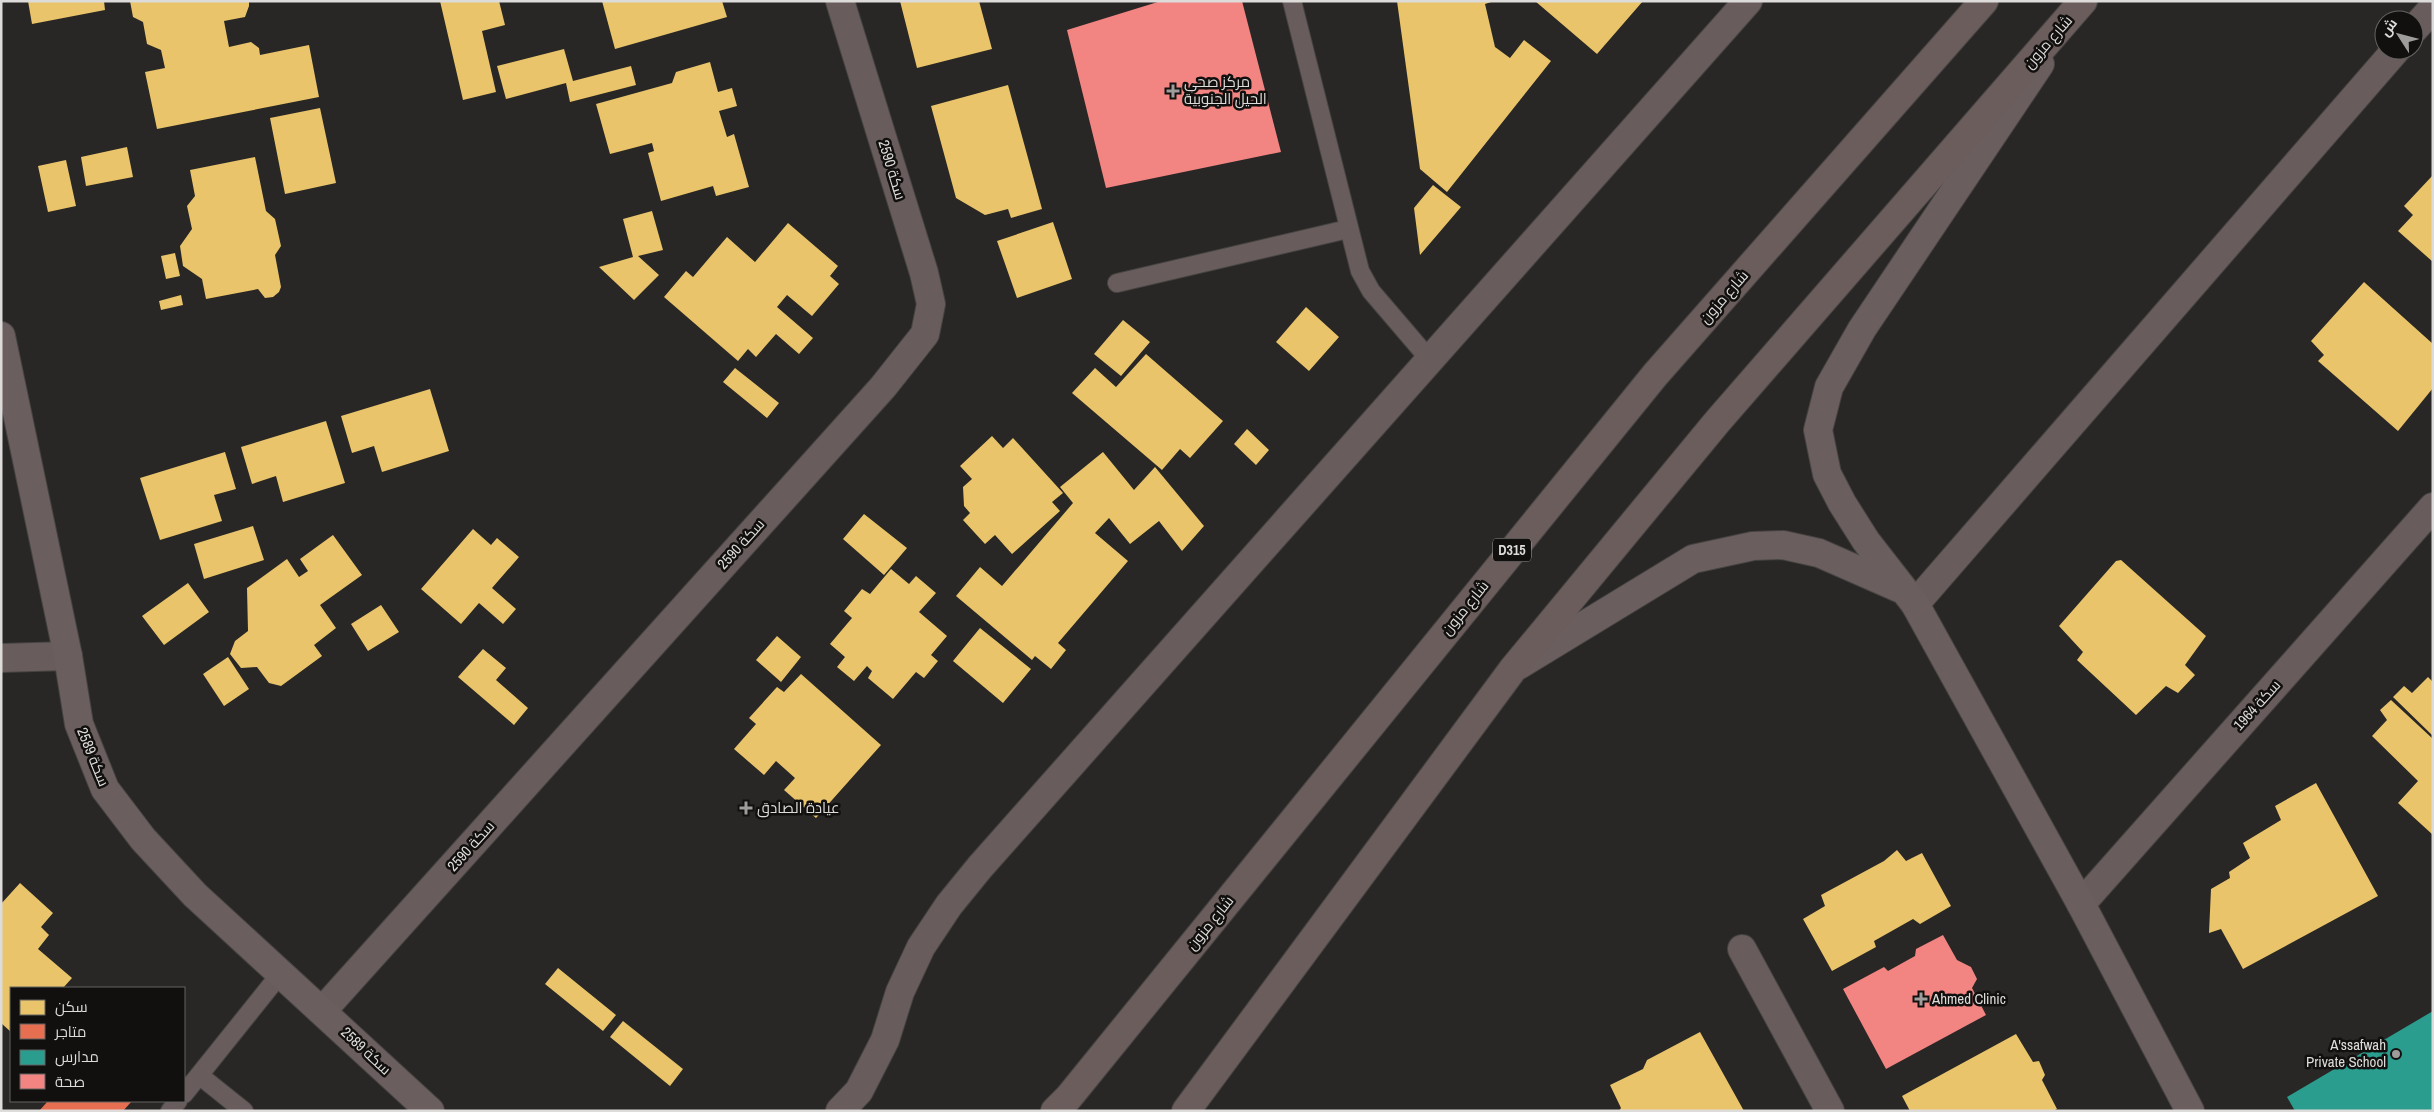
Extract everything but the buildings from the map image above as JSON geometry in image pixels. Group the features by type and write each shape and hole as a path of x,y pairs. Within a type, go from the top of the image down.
{"main road":[{"name":"شارع مزون","path":"1055,1111 1075,1089 1655,375 1984,1"},
{"name":"شارع مزون","path":"1186,1111 1514,669 1717,422 2081,4"}],"street":[{"name":"سكة 2590","path":"323,1010 883,386 925,334 931,304 924,273 840,1"},
{"path":"840,1111 863,1083 885,1040 900,992 921,947 948,905 980,866 1748,1"},
{"path":"2081,4 1862,329 1829,387 1818,430 1827,474 1866,541 1910,597 2081,904 2190,1111"},
{"path":"2424,18 2433,8"},
{"path":"1910,597 2387,60"},
{"name":"سكة 2589","path":"1,336 6,380 68,656 79,724 105,789 142,839 194,895 323,1010 430,1111"},
{"name":"سكة 1964","path":"2081,904 2433,507"},
{"path":"1514,669 1693,559 1753,546 1783,546 1819,553 1910,597"},
{"path":"1,658 68,656"},
{"path":"1742,949 1830,1111"}],"lane":[{"path":"1292,1 1360,271 1371,291 1430,360"},
{"path":"1116,283 1348,229"},
{"path":"185,1093 281,973"},
{"path":"199,1075 244,1111"}],"place":[{"name":"مركز صحي الحيل الجنوبية","path":"1173,91"},
{"name":"عيادة الصادق","path":"746,808"},
{"name":"Ahmed Clinic","path":"1921,999"},
{"name":"A'ssafwah Private School","path":"2396,1054"}]}
